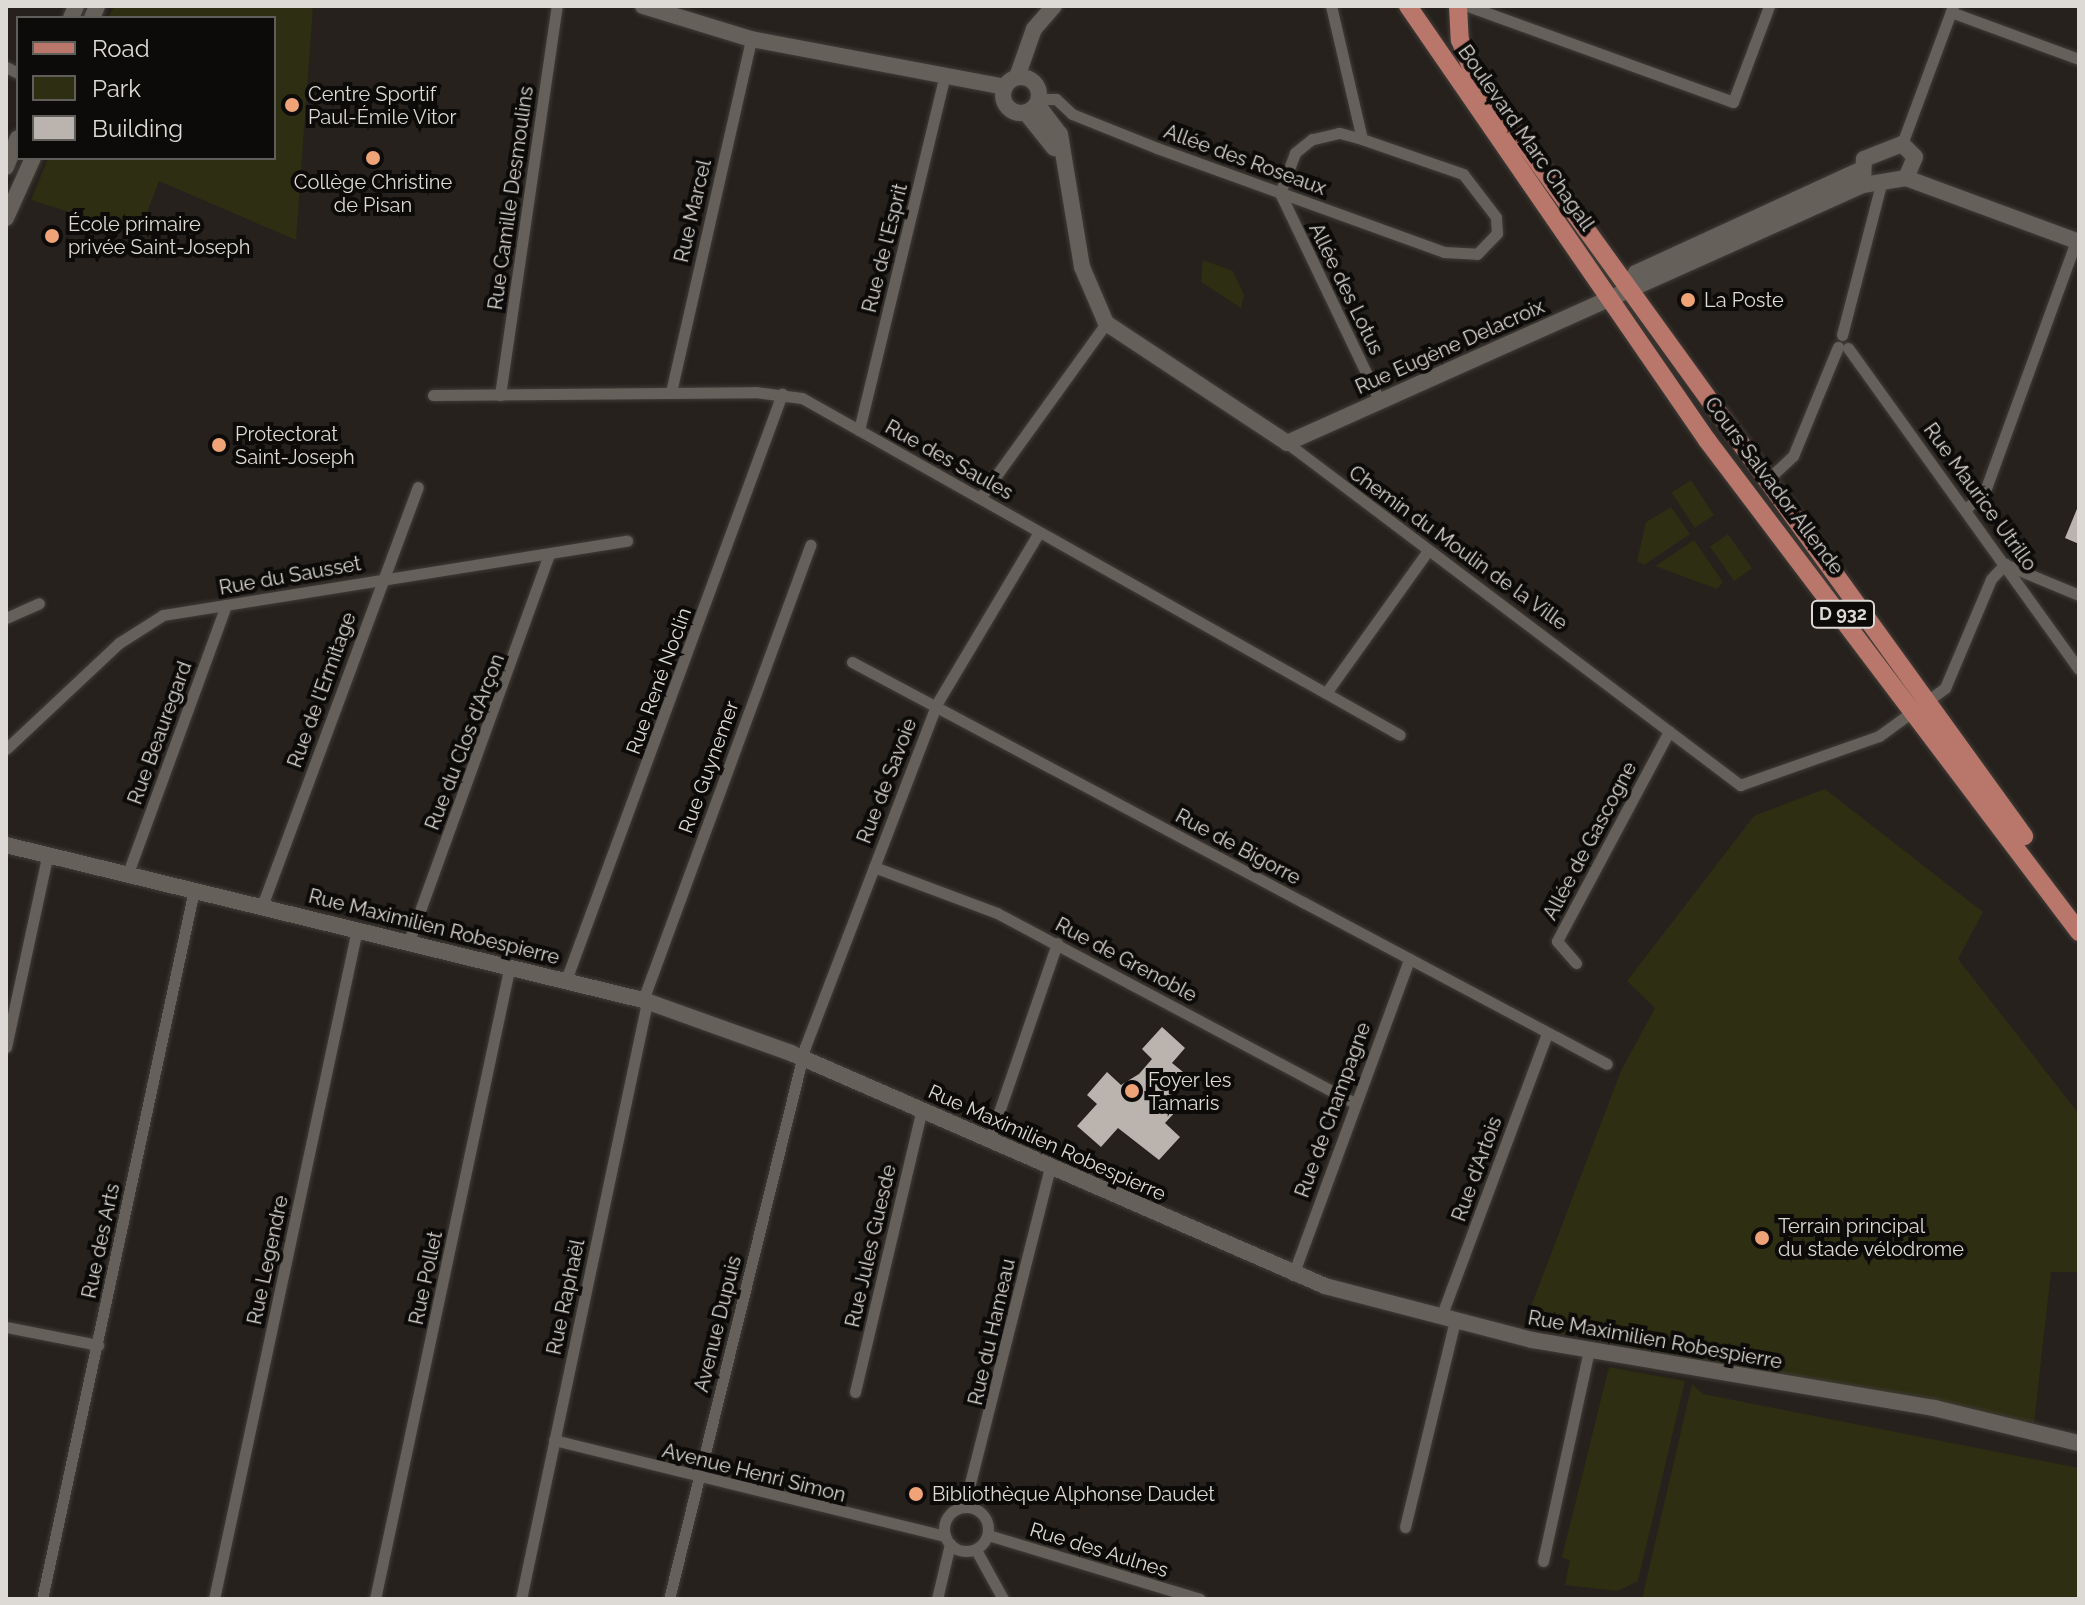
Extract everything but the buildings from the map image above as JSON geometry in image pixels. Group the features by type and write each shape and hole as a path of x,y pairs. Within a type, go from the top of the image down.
{"main road":[{"name":"Boulevard Marc Chagall","path":"1408,6 1609,295"},
{"name":"D 932","path":"1458,6 1460,40 1474,74 1629,285"},
{"name":"Cours Salvador Allende","path":"1629,285 2079,932"},
{"name":"Cours Salvador Allende","path":"1609,295 1707,440 2079,913"}],"street":[{"name":"Rue Camille Desmoulins","path":"500,395 557,6"},
{"path":"643,6 751,39 945,74 1008,88 1034,100"},
{"path":"1008,88 1034,29 1054,6"},
{"path":"1280,193 1295,153 1312,139 1339,133 1362,139 1331,6"},
{"path":"1468,6 1733,102 1769,6"},
{"path":"1906,178 1915,157 1902,144 1952,9 2079,59"},
{"path":"980,498 1106,323 1082,267 1066,171 1034,100 1034,29"},
{"name":"Rue Marcel","path":"671,392 751,39"},
{"name":"Rue de l'Esprit","path":"859,430 945,74"},
{"path":"1008,88 1034,100"},
{"name":"Allée des Roseaux","path":"1034,100 1056,99 1072,114 1444,252 1477,254 1497,233 1496,217 1463,174 1362,139"},
{"path":"16,143 6,169 24,179"},
{"name":"Rue Eugène Delacroix","path":"1287,443 1629,285 1653,284 1860,178 1864,159 1902,144"},
{"path":"6,218 32,160"},
{"path":"1860,178 1880,188 1906,178 2078,241 1985,491 1967,508"},
{"path":"1766,481 1793,456 1843,343 1880,188"},
{"name":"Allée des Lotus","path":"1280,193 1379,400"},
{"name":"Chemin du Moulin de la Ville","path":"1106,323 1287,443 1427,552 1669,731 1724,776 1749,784 1879,736 1951,679 1991,579 2005,564"},
{"name":"Rue Maurice Utrillo","path":"1843,343 1967,508 2079,669"},
{"name":"Rue des Saules","path":"433,395 782,394 859,430 1400,735"},
{"name":"Rue René Noclin","path":"566,980 782,394"},
{"name":"Rue de l'Ermitage","path":"262,906 418,487"},
{"name":"Rue de Savoie","path":"803,1058 936,705 1039,532"},
{"name":"Rue du Sausset","path":"6,749 140,626 226,605 627,541"},
{"name":"Rue Guynemer","path":"645,1001 810,545"},
{"path":"1326,693 1427,552"},
{"name":"Rue du Clos d'Arçon","path":"409,941 549,554"},
{"path":"2005,564 2079,595"},
{"path":"6,618 39,603"},
{"name":"Rue Beauregard","path":"128,873 226,605"},
{"name":"Rue de Bigorre","path":"852,662 1607,1064"},
{"name":"Allée de Gascogne","path":"1576,963 1557,941 1669,731"},
{"name":"Rue Maximilien Robespierre","path":"6,845 510,965 645,1001 803,1058 1051,1164 1293,1275 1448,1319 1589,1350 1934,1408 2079,1443"},
{"path":"6,1047 48,853"},
{"name":"Rue de Grenoble","path":"874,867 1057,943 1353,1102"},
{"name":"Rue des Arts","path":"42,1599 194,890"},
{"name":"Rue Legendre","path":"214,1599 357,929"},
{"path":"990,1138 1057,943"},
{"name":"Rue de Champagne","path":"1293,1275 1353,1102 1409,959"},
{"name":"Rue Pollet","path":"375,1599 510,965"},
{"name":"Rue Raphaël","path":"521,1599 645,1001"},
{"name":"Rue d'Artois","path":"1405,1527 1448,1319 1547,1034"},
{"name":"Avenue Dupuis","path":"669,1599 803,1058"},
{"name":"Rue Jules Guesde","path":"855,1392 922,1109"},
{"name":"Rue du Hameau","path":"964,1507 1051,1164"},
{"path":"6,1327 98,1345"},
{"path":"1543,1561 1589,1350"},
{"name":"Avenue Henri Simon","path":"554,1440 947,1540"},
{"path":"937,1599 947,1540 947,1517 964,1507 984,1515 988,1535 976,1550"},
{"name":"Rue des Aulnes","path":"988,1535 1200,1599"},
{"path":"947,1540 976,1550 1003,1599"}],"green space":[{"name":"Centre Sportif Paul-Émile Vitor","path":"114,6 313,6 296,240 159,181 139,234 31,200 47,160 276,160 276,16 109,16"},
{"path":"1203,260 1233,271 1244,295 1241,308 1201,282"},
{"path":"1691,480 1714,515 1695,528 1672,493"},
{"path":"1671,507 1690,534 1644,565 1637,561 1646,522"},
{"path":"1728,534 1752,568 1734,581 1710,547"},
{"path":"1694,540 1723,582 1717,589 1655,566"},
{"path":"1825,789 1983,912 1958,959 2079,1114 2079,1272 2051,1272 2034,1423 1523,1327 1621,1071 1655,1008 1627,981 1754,816"},
{"path":"1609,1367 1685,1381 1638,1581 1618,1591 1565,1585 1570,1561 1562,1557"},
{"path":"1692,1384 1703,1394 2079,1468 2079,1599 1642,1599"}],"place":[{"name":"Centre Sportif Paul-Émile Vitor","path":"292,105"},
{"name":"Collège Christine de Pisan","path":"373,158"},
{"name":"École primaire privée Saint-Joseph","path":"52,236"},
{"name":"La Poste","path":"1688,300"},
{"name":"Protectorat Saint-Joseph","path":"219,445"},
{"name":"Foyer les Tamaris","path":"1132,1091"},
{"name":"Terrain principal du stade vélodrome","path":"1762,1238"},
{"name":"Bibliothèque Alphonse Daudet","path":"916,1494"}]}
